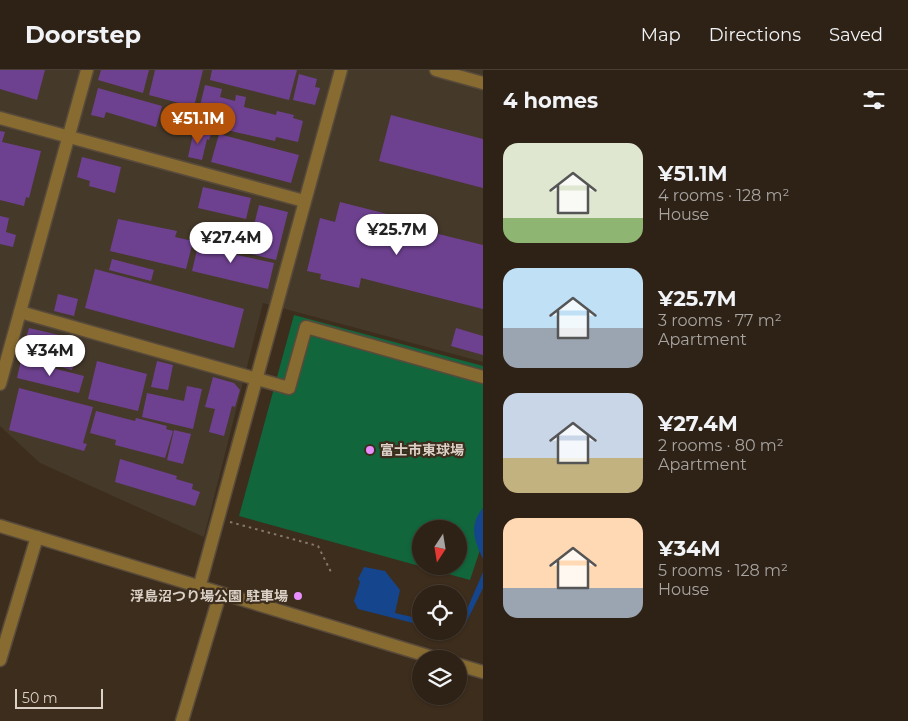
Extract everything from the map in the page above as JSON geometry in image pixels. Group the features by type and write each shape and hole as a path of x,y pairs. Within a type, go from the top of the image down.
{"street":[{"path":"0,384 87,70"},
{"path":"199,588 340,70"},
{"path":"436,70 483,83"},
{"path":"0,118 304,201"},
{"path":"20,312 289,388 306,327 483,377"},
{"path":"0,526 412,651"},
{"path":"0,660 37,537"},
{"path":"182,721 220,594"},
{"path":"467,667 483,672"}],"path":[{"path":"218,519 318,546 332,574"}],"shaded area":[{"path":"0,70 483,70 483,362 263,303 204,537 40,463 0,426"}],"green space":[{"name":"富士市東球場","path":"294,315 483,366 483,541 470,580 452,575 468,575 468,520 412,520 412,564 239,516"}],"water":[{"path":"483,508 483,559 474,534 474,527 478,514"},
{"path":"364,567 385,571 400,590 395,613 412,617 412,623 358,609 354,601 360,582 358,579"},
{"path":"483,572 483,588 467,621 467,609"}],"building":[{"path":"0,70 45,70 37,100 0,89"},
{"path":"101,70 149,70 143,93 98,80"},
{"path":"155,70 203,70 194,107 149,95"},
{"path":"212,70 297,70 289,100 210,80"},
{"path":"299,74 317,79 315,87 320,88 315,105 293,100"},
{"path":"205,85 222,89 220,97 235,101 236,95 246,97 244,107 276,115 277,111 294,115 293,118 303,121 298,142 276,137 275,141 213,127 215,118 198,114"},
{"path":"98,88 162,106 156,127 106,112 104,118 91,115"},
{"path":"391,115 483,139 483,188 379,161"},
{"path":"194,130 211,134 209,140 207,139 202,160 188,157"},
{"path":"0,131 5,132 2,142 41,151 29,198 26,197 24,206 0,200"},
{"path":"219,134 299,155 291,183 211,162"},
{"path":"82,157 121,167 115,193 89,186 90,181 77,177"},
{"path":"203,187 251,198 246,219 198,208"},
{"path":"340,202 407,219 406,226 483,245 483,309 361,278 359,288 320,279 321,274 307,271 320,218 335,222"},
{"path":"259,205 288,212 276,260 247,253"},
{"path":"0,216 9,218 6,232 16,235 13,247 0,244"},
{"path":"118,219 177,231 175,237 193,241 186,269 110,251"},
{"path":"200,237 239,246 237,255 274,263 268,289 192,271"},
{"path":"112,259 154,270 151,281 109,270"},
{"path":"95,269 244,309 234,348 85,308"},
{"path":"58,294 78,299 74,316 54,311"},
{"path":"29,328 59,335 54,353 24,345"},
{"path":"456,328 483,336 483,355 451,346"},
{"path":"64,337 80,341 72,370 57,366"},
{"path":"21,360 84,376 79,393 17,378"},
{"path":"97,361 147,374 138,411 88,399"},
{"path":"157,361 173,365 168,390 151,387"},
{"path":"213,377 234,383 240,390 235,407 232,406 224,436 209,432 215,409 205,407"},
{"path":"187,386 202,389 193,429 142,417 147,393 184,401"},
{"path":"19,388 93,407 83,443 87,444 84,451 9,430"},
{"path":"96,411 135,421 136,418 167,426 166,429 173,431 165,458 115,445 116,440 90,433"},
{"path":"174,430 191,434 183,464 167,460"},
{"path":"120,459 177,476 176,479 193,484 192,489 200,492 195,506 115,482"}],"place":[{"name":"富士市東球場","path":"370,450"},
{"name":"浮島沼つり場公園 駐車場","path":"298,596"}]}
